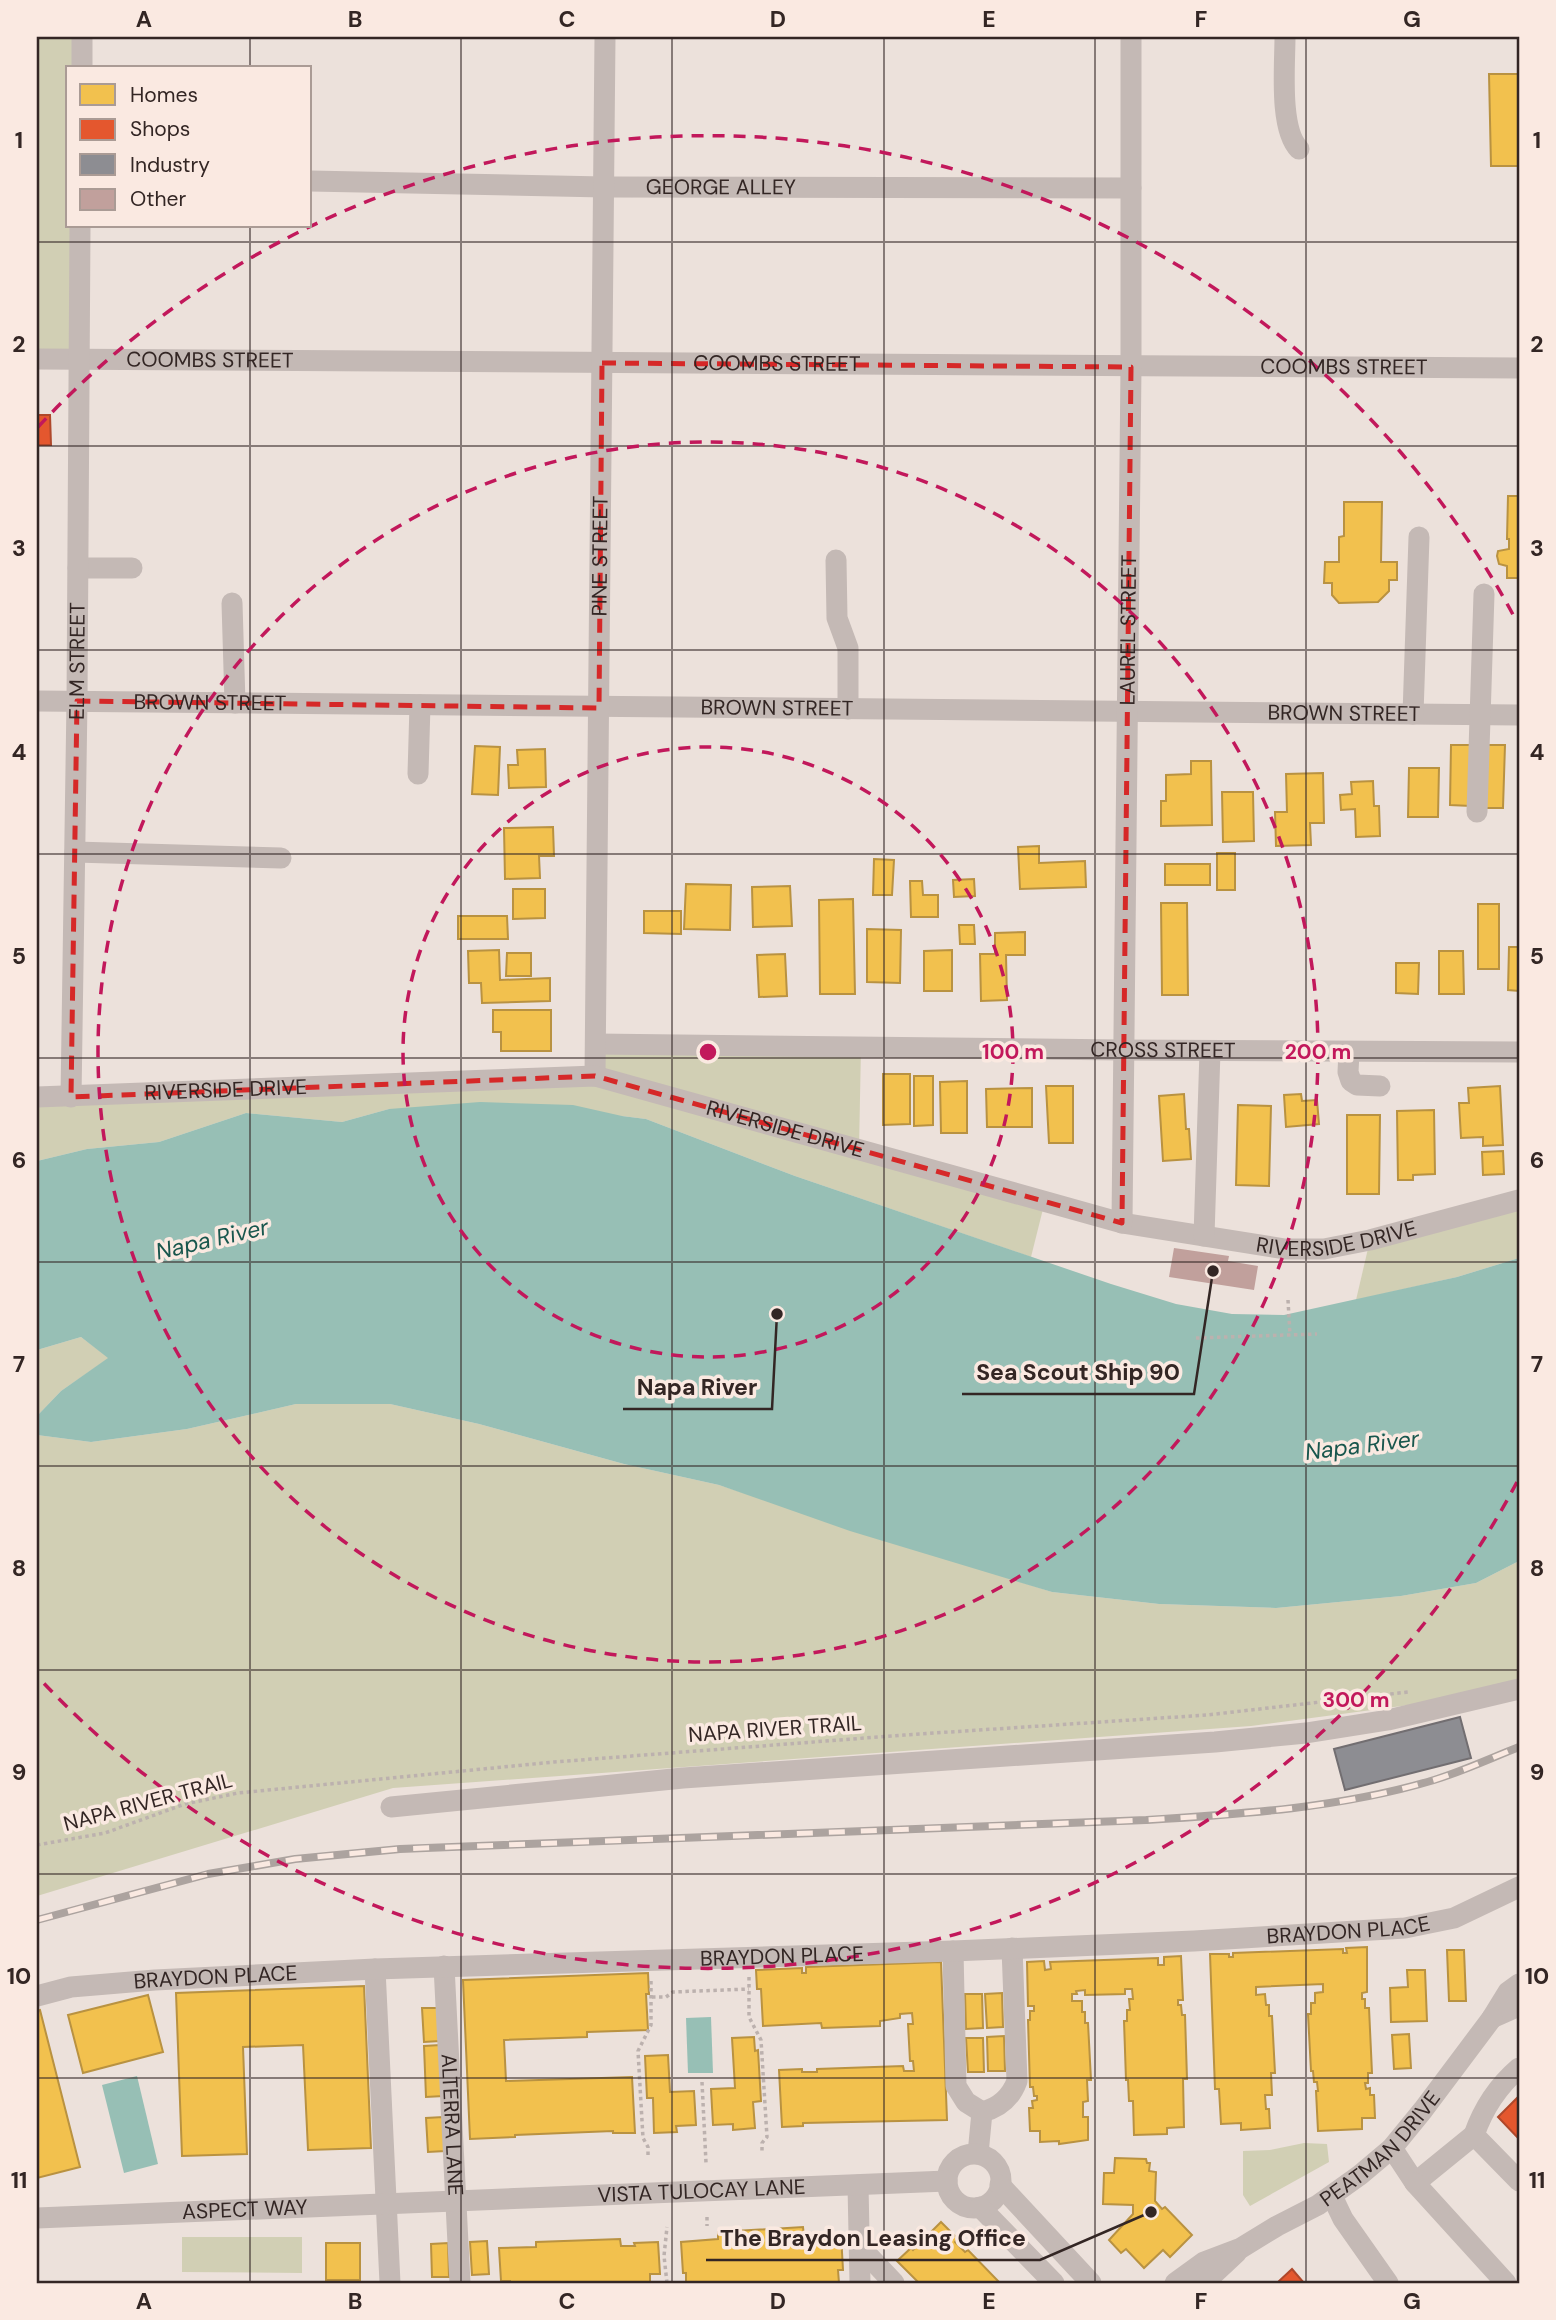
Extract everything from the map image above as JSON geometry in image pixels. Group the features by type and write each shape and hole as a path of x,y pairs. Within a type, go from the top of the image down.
{"street":[{"path":"82,37 82,66"},
{"name":"PINE STREET","path":"595,1076 605,37"},
{"name":"LAUREL STREET","path":"1122,1223 1131,367 1131,37"},
{"path":"1285,37 1288,120 1292,142 1298,149"},
{"name":"GEORGE ALLEY","path":"312,181 604,187 1131,188"},
{"name":"ELM STREET","path":"71,1097 80,228"},
{"name":"COOMBS STREET","path":"37,359 1519,368"},
{"path":"1413,714 1419,537"},
{"path":"836,560 836,618 848,648 848,709"},
{"path":"78,568 132,568"},
{"path":"1477,812 1484,594"},
{"path":"232,603 235,703"},
{"name":"BROWN STREET","path":"37,701 1519,715"},
{"path":"418,774 420,705"},
{"path":"75,852 281,858"},
{"name":"CROSS STREET","path":"596,1044 1519,1052"},
{"path":"1204,1236 1210,1051"},
{"path":"1349,1052 1348,1072 1351,1081 1357,1085 1380,1086"},
{"name":"RIVERSIDE DRIVE","path":"37,1097 595,1076 1122,1223 1285,1249 1324,1249 1370,1240 1519,1200"},
{"path":"391,1807 683,1778 1215,1742 1388,1720 1519,1689"},
{"name":"BRAYDON PLACE","path":"37,1996 71,1987 155,1980 375,1969 953,1951 1194,1941 1405,1928 1454,1918 1519,1887"},
{"path":"953,1951 956,2086 967,2102 982,2112 990,2110 1009,2097 1017,2081 1012,1948"},
{"name":"ALTERRA LANE","path":"444,1966 460,2283"},
{"path":"375,1969 390,2283"},
{"name":"PEATMAN DRIVE","path":"1175,2283 1204,2262 1241,2248 1332,2196 1392,2147 1492,2018 1508,1992 1519,1984"},
{"name":"PEATMAN DRIVE","path":"1492,2018 1519,2006"},
{"path":"1415,2183 1474,2135 1482,2113 1519,2068"},
{"path":"978,2154 982,2112"},
{"path":"1474,2135 1519,2181"},
{"path":"1392,2147 1415,2183 1506,2283"},
{"path":"970,2154 978,2154 986,2157 998,2169 1000,2186 993,2200 970,2208 954,2199 949,2192 947,2181 956,2161 970,2154"},
{"name":"VISTA TULOCAY LANE","path":"455,2200 947,2181"},
{"path":"859,2185 860,2283"},
{"path":"1000,2186 1091,2283"},
{"path":"1332,2196 1343,2219 1388,2283"},
{"name":"ASPECT WAY","path":"37,2218 455,2200"},
{"path":"979,2207 1054,2283"},
{"path":"860,2248 894,2283"},
{"name":"PEATMAN DRIVE","path":"1204,2283 1241,2248"}],"path":[{"path":"1288,1300 1290,1335"},
{"path":"1196,1338 1317,1335"},
{"name":"NAPA RIVER TRAIL","path":"37,1845 105,1833 185,1804 238,1793 594,1759 1207,1714 1411,1692"},
{"path":"748,1957 750,2017 761,2040 767,2137 762,2143 761,2151"},
{"path":"648,2155 648,2147 643,2138 638,2051 651,2025 651,1960"},
{"path":"652,1997 666,1997 673,1993 749,1989"},
{"path":"702,2082 706,2163"},
{"path":"707,2217 708,2226"},
{"path":"667,2227 664,2256 667,2283"}],"highlighted area":[{"path":"602,363 1131,367 1122,1223 595,1076 71,1097 77,701 599,708"}],"shaded area":[{"path":"37,37 82,37 82,66 66,66 66,228 80,228 79,359 37,359"},
{"path":"596,1044 861,1047 859,1149 1045,1201 1031,1257 795,1176 646,1119 622,1116 389,1109 342,1122 246,1113 159,1142 87,1149 37,1161 37,1097 595,1076"},
{"path":"1519,1200 1519,1258 1457,1277 1356,1300 1370,1240"},
{"path":"81,1337 109,1358 61,1391 37,1416 37,1350"},
{"path":"296,1404 390,1404 479,1424 624,1464 719,1485 1052,1592 1159,1604 1276,1608 1401,1596 1476,1583 1519,1561 1519,1680 1447,1700 1251,1726 393,1788 37,1896 37,1435 91,1442 187,1429"},
{"path":"1304,2143 1327,2144 1329,2162 1250,2206 1243,2195 1243,2151 1270,2150"},
{"path":"182,2237 302,2237 302,2273 182,2272"}],"water":[{"path":"480,1102 573,1105 646,1119 795,1176 1111,1284 1176,1304 1232,1314 1284,1315 1457,1277 1519,1258 1519,1561 1476,1583 1401,1596 1276,1608 1159,1604 1052,1592 850,1531 719,1485 624,1464 479,1424 390,1404 296,1404 187,1429 91,1442 37,1435 37,1416 61,1391 108,1358 81,1337 37,1350 37,1161 87,1149 159,1142 246,1113 342,1122 389,1109"},
{"path":"711,2017 713,2073 688,2073 686,2018"},
{"path":"137,2076 158,2164 124,2173 102,2085"}],"building: Homes":[{"path":"1489,74 1519,74 1519,166 1491,166"},
{"path":"1508,496 1519,496 1519,578 1507,578 1507,566 1499,564 1497,556 1498,551 1509,549"},
{"path":"1344,502 1382,502 1381,562 1397,562 1397,580 1389,580 1389,591 1378,602 1339,603 1332,595 1332,583 1324,583 1325,562 1339,562 1339,537 1344,536"},
{"path":"1451,745 1472,745 1471,806 1450,805"},
{"path":"1484,745 1505,745 1503,808 1483,808"},
{"path":"475,746 500,747 498,795 472,794"},
{"path":"545,749 546,787 509,788 508,765 518,765 517,750"},
{"path":"1191,761 1211,761 1212,825 1161,826 1161,801 1166,801 1166,775 1191,774"},
{"path":"1409,768 1439,768 1438,817 1408,817"},
{"path":"1323,773 1324,823 1310,823 1311,845 1276,846 1275,812 1287,812 1286,774"},
{"path":"1373,781 1374,806 1379,806 1380,836 1356,837 1355,809 1341,810 1340,795 1352,794 1351,782"},
{"path":"1222,792 1253,792 1254,841 1223,842"},
{"path":"553,827 554,856 539,856 540,878 505,879 504,828"},
{"path":"1039,846 1039,863 1085,861 1086,887 1020,889 1018,847"},
{"path":"1217,853 1235,853 1235,890 1217,890"},
{"path":"874,859 894,860 892,895 873,895"},
{"path":"1165,864 1210,864 1210,885 1165,885"},
{"path":"974,879 975,896 954,897 953,880"},
{"path":"910,881 922,881 923,895 938,895 938,917 911,917"},
{"path":"686,884 731,885 730,930 684,929"},
{"path":"790,886 792,926 753,927 752,887"},
{"path":"513,889 545,889 545,918 513,919"},
{"path":"853,899 855,994 820,994 819,900"},
{"path":"1161,903 1187,903 1188,995 1162,995"},
{"path":"1478,904 1499,904 1499,969 1478,969"},
{"path":"644,911 681,911 681,934 644,933"},
{"path":"458,916 507,916 508,939 458,939"},
{"path":"959,925 974,925 975,944 960,944"},
{"path":"867,929 901,930 900,983 867,982"},
{"path":"1025,932 1025,955 1006,955 1007,1000 981,1001 980,954 995,954 995,933"},
{"path":"1509,947 1519,947 1519,991 1508,990"},
{"path":"499,950 500,980 550,978 550,1001 482,1003 481,983 469,983 468,951"},
{"path":"952,950 952,991 924,991 924,951"},
{"path":"1439,951 1463,951 1464,994 1439,994"},
{"path":"507,953 531,953 531,976 506,976"},
{"path":"785,954 787,996 759,997 757,955"},
{"path":"1396,963 1419,963 1418,994 1396,993"},
{"path":"493,1010 551,1010 551,1051 501,1051 501,1032 493,1032"},
{"path":"883,1074 910,1074 910,1124 883,1125"},
{"path":"914,1076 933,1076 933,1125 914,1126"},
{"path":"967,1081 967,1133 941,1133 940,1082"},
{"path":"1046,1086 1073,1086 1073,1143 1049,1143"},
{"path":"1500,1086 1503,1145 1483,1146 1483,1137 1461,1138 1459,1103 1469,1103 1468,1088"},
{"path":"1032,1088 1032,1127 987,1127 986,1089"},
{"path":"1184,1094 1191,1159 1163,1161 1159,1096"},
{"path":"1301,1094 1302,1101 1317,1100 1319,1124 1286,1127 1284,1095"},
{"path":"1238,1105 1271,1106 1269,1186 1236,1185"},
{"path":"1434,1110 1435,1174 1413,1175 1413,1180 1398,1180 1397,1111"},
{"path":"1347,1115 1380,1115 1379,1194 1347,1194"},
{"path":"1503,1151 1504,1174 1483,1175 1482,1152"},
{"path":"1367,1947 1367,1992 1362,1993 1362,1999 1365,1999 1365,2008 1369,2008 1372,2073 1368,2073 1368,2083 1365,2083 1366,2089 1370,2088 1370,2095 1374,2095 1375,2118 1362,2118 1362,2129 1318,2131 1318,2091 1311,2071 1308,2014 1311,2014 1311,2003 1315,2003 1315,1993 1323,1992 1323,1984 1256,1987 1256,1995 1265,1994 1269,2016 1272,2016 1275,2073 1271,2073 1272,2095 1265,2095 1270,2128 1241,2130 1241,2123 1221,2124 1219,2089 1215,2089 1210,1954 1229,1954 1229,1957 1233,1957 1233,1953 1343,1949 1343,1953 1347,1953 1346,1948"},
{"path":"1447,1950 1464,1950 1466,2001 1449,2001"},
{"path":"1181,1956 1183,2000 1178,2000 1178,2005 1181,2005 1182,2015 1185,2015 1187,2079 1183,2079 1184,2127 1167,2128 1167,2134 1134,2135 1133,2101 1129,2101 1126,2080 1124,2021 1127,2021 1127,2010 1130,2010 1129,1999 1133,1999 1132,1989 1125,1989 1125,1994 1085,1995 1085,1990 1072,1994 1072,2001 1082,2001 1085,2023 1088,2023 1091,2080 1087,2080 1088,2101 1083,2102 1083,2117 1088,2117 1088,2140 1059,2144 1059,2141 1040,2142 1040,2131 1030,2131 1029,2108 1033,2108 1032,2101 1037,2100 1037,2096 1034,2096 1033,2087 1030,2087 1028,2020 1034,2006 1028,2006 1027,1962 1044,1961 1045,1970 1051,1969 1050,1962 1158,1958 1158,1965 1164,1965 1164,1957"},
{"path":"941,1962 947,2120 803,2123 803,2126 782,2127 779,2070 802,2069 802,2072 817,2072 817,2069 903,2066 904,2071 914,2071 913,2061 910,2061 908,2024 913,2024 912,2013 880,2021 880,2026 822,2028 821,2023 763,2026 761,1989 757,1989 756,1970 802,1968 802,1973 806,1973 806,1967"},
{"path":"1407,1970 1425,1970 1427,2021 1391,2022 1390,1988 1408,1987"},
{"path":"648,1973 648,2030 587,2032 587,2037 504,2040 506,2081 632,2077 635,2133 613,2131 470,2139 463,1980"},
{"path":"364,1986 371,2148 308,2150 303,2045 243,2047 247,2154 182,2156 176,1993"},
{"path":"1002,1993 1003,2027 987,2028 985,1994"},
{"path":"965,1994 982,1994 983,2028 966,2029"},
{"path":"148,1995 163,2052 83,2073 68,2015"},
{"path":"422,2008 439,2008 440,2041 424,2042"},
{"path":"40,2010 80,2167 37,2178 37,2011"},
{"path":"1409,2034 1411,2068 1394,2069 1392,2035"},
{"path":"1004,2036 1005,2071 988,2071 987,2037"},
{"path":"754,2037 755,2051 758,2050 761,2101 753,2102 755,2128 733,2130 733,2124 713,2125 711,2089 735,2088 732,2038"},
{"path":"966,2038 983,2038 984,2072 968,2072"},
{"path":"440,2045 443,2096 426,2097 424,2046"},
{"path":"668,2055 670,2092 694,2091 696,2125 676,2126 677,2132 654,2133 653,2098 647,2098 645,2056"},
{"path":"443,2117 445,2151 428,2152 426,2118"},
{"path":"1115,2158 1146,2159 1147,2163 1150,2163 1149,2171 1156,2172 1155,2201 1162,2209 1165,2207 1192,2235 1170,2257 1163,2250 1144,2268 1126,2249 1121,2253 1109,2240 1133,2214 1133,2205 1103,2204 1104,2173 1114,2173"},
{"path":"941,2222 958,2239 955,2242 965,2252 968,2250 1000,2283 919,2283 897,2261 911,2248 913,2250"},
{"path":"803,2227 804,2236 841,2234 843,2270 838,2270 839,2283 686,2283 681,2242 718,2239 718,2232"},
{"path":"620,2239 621,2246 658,2242 660,2274 650,2274 650,2283 501,2281 499,2248 536,2247 536,2242"},
{"path":"487,2241 489,2274 472,2275 470,2242"},
{"path":"326,2243 360,2243 360,2280 326,2280"},
{"path":"448,2243 449,2277 432,2277 431,2244"}],"building: Shops":[{"path":"37,415 50,415 51,445 37,445"},
{"path":"1519,2096 1519,2139 1498,2117"},
{"path":"1292,2269 1304,2283 1277,2283"}],"building: Industry":[{"path":"1460,1717 1471,1758 1345,1790 1334,1749"}],"building: Other":[{"path":"1174,1248 1229,1256 1228,1261 1258,1266 1254,1290 1169,1277"}],"railway":[{"path":"37,1920 208,1874 295,1859 400,1849 1146,1820 1292,1808 1399,1790 1445,1776 1519,1747"}],"place":[{"name":"Sea Scout Ship 90","path":"1213,1271"},
{"name":"Napa River","path":"777,1314"},
{"name":"The Braydon Leasing Office","path":"1151,2212"}]}
